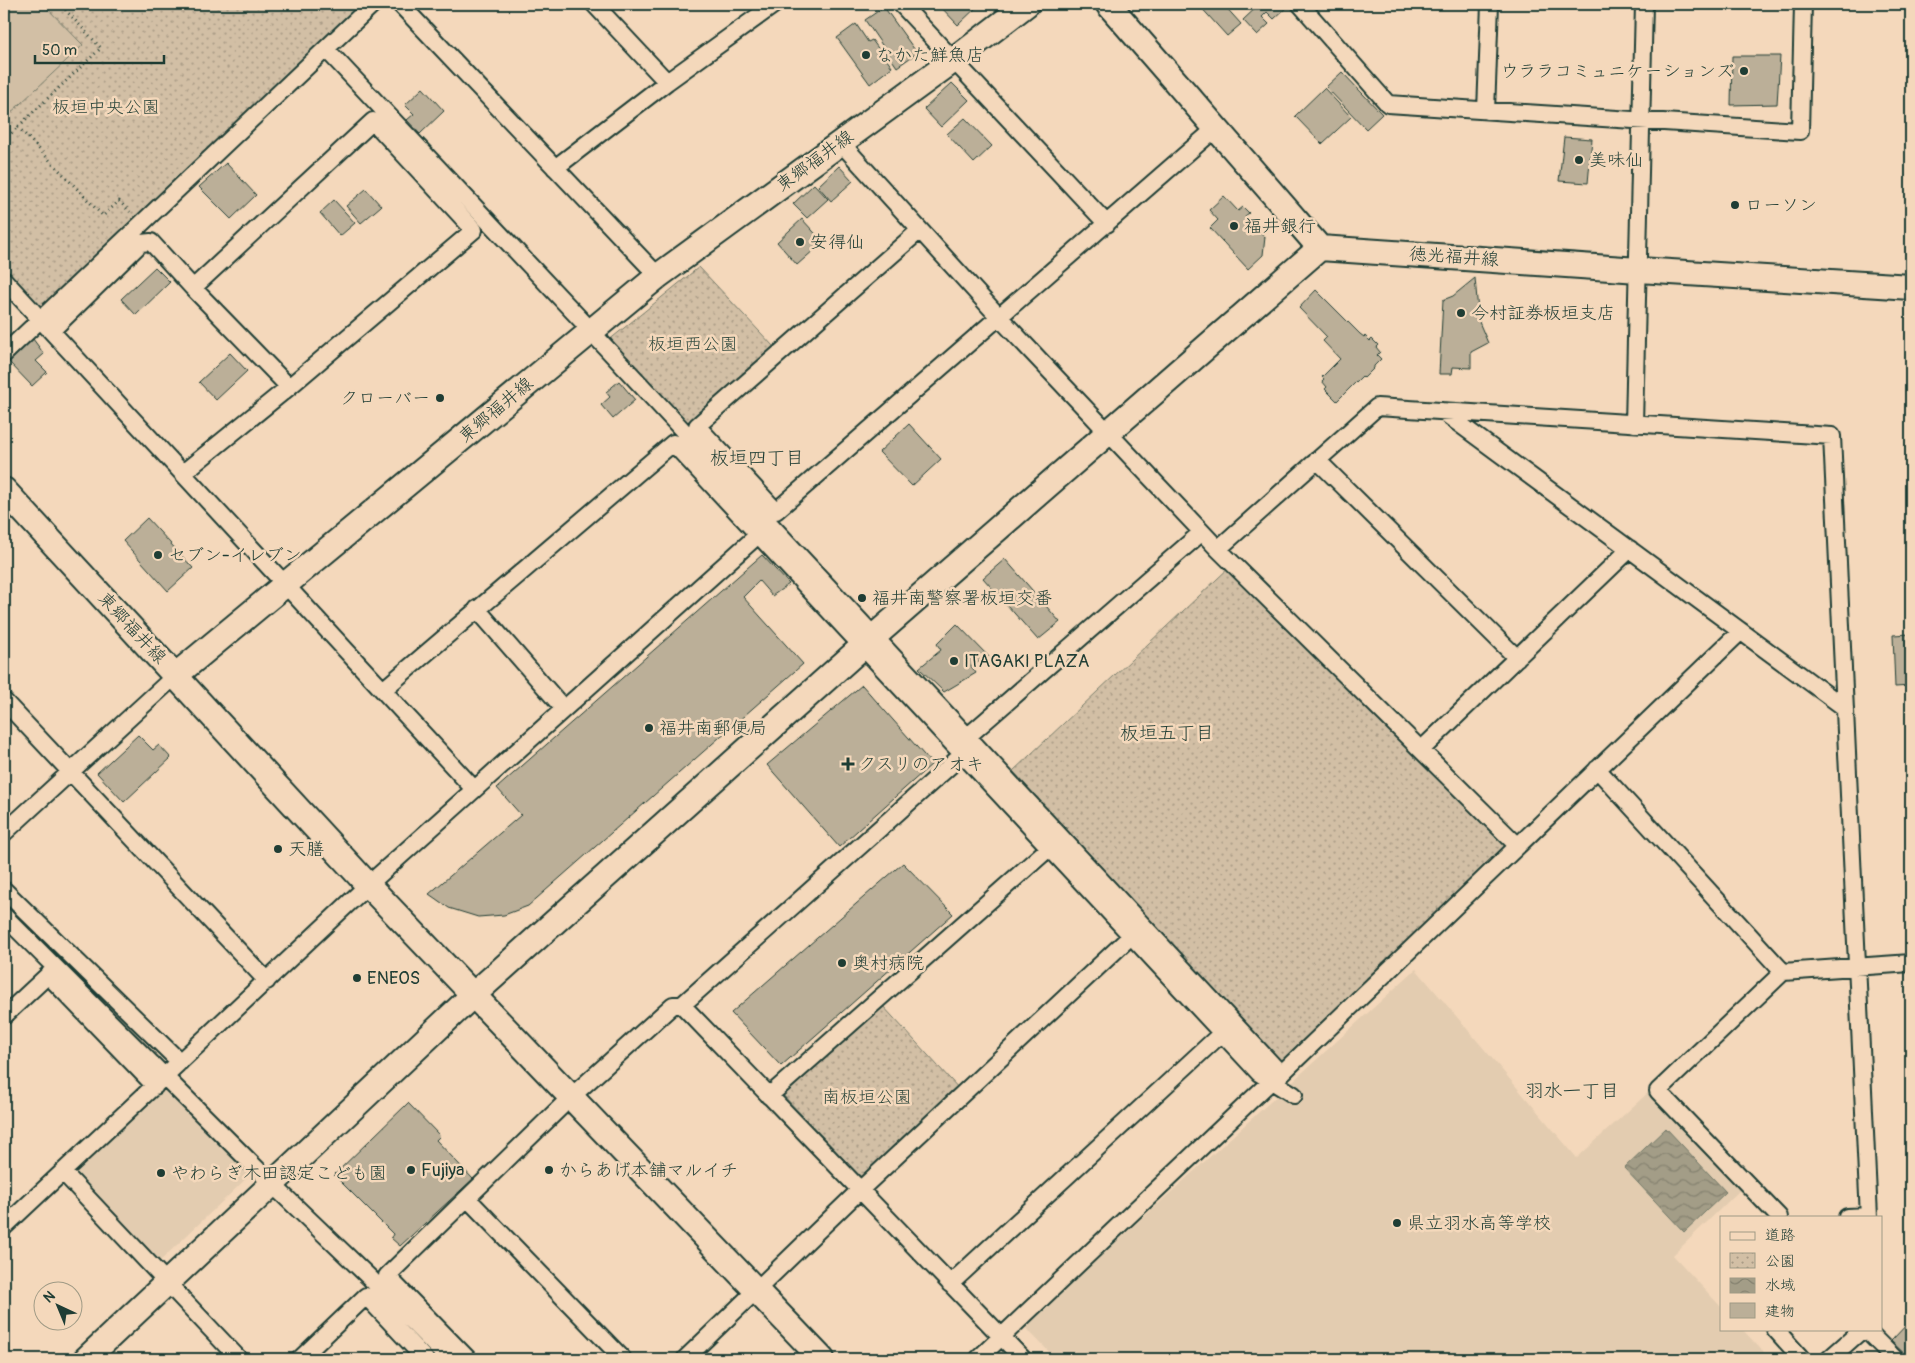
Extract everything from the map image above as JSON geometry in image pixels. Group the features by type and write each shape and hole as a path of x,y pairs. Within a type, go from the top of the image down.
{"street":[{"path":"46,325 141,224 373,4"},
{"path":"400,4 658,276"},
{"path":"594,4 667,82"},
{"path":"555,168 667,82 775,4"},
{"path":"901,4 1107,224"},
{"name":"東郷福井線","path":"4,490 176,675 658,276 954,60 1026,4"},
{"path":"86,1359 472,996 868,642 1320,248 1108,4"},
{"path":"1300,4 1388,104 1800,131 1803,4"},
{"path":"1485,4 1486,111"},
{"path":"1634,424 1644,4"},
{"path":"326,49 583,322"},
{"path":"183,473 289,387 474,230 373,121 193,288"},
{"path":"920,230 697,426 776,511 1216,128"},
{"path":"841,143 999,317 1202,532 1517,845"},
{"path":"4,354 46,325 141,243 151,242 289,387"},
{"name":"徳光福井線","path":"1320,248 1911,287"},
{"path":"4,280 474,789"},
{"path":"598,339 868,642 962,755 1259,1073 1276,1077"},
{"path":"1218,548 1377,406 1832,436 1869,1216"},
{"path":"1442,411 1845,708"},
{"path":"383,690 673,443 759,534 967,737 1294,1095"},
{"path":"1317,460 1517,658"},
{"path":"967,737 1202,532"},
{"path":"4,1227 368,885 759,534"},
{"path":"1421,750 1630,549"},
{"path":"477,609 564,709"},
{"path":"978,1359 1276,1077 1740,632"},
{"path":"4,834 176,675 472,996 572,1096 822,1359"},
{"path":"4,701 267,981"},
{"path":"468,1359 387,1276 572,1096 673,1006 682,1004 962,755"},
{"path":"1597,769 1783,972"},
{"path":"770,1096 1049,848"},
{"path":"4,890 180,1062"},
{"path":"4,916 160,1081"},
{"path":"685,1359 860,1190 1131,936"},
{"path":"1777,1216 1658,1091 1783,972 1911,963"},
{"path":"4,1016 48,975 370,1278 448,1359"},
{"path":"682,1004 1023,1359"},
{"path":"950,1284 1222,1033"},
{"path":"63,1172 239,1359"},
{"path":"467,1198 623,1359"},
{"path":"300,1359 366,1296 425,1359"},
{"path":"1776,1330 1802,1359"},
{"path":"1829,1359 1863,1330"},
{"path":"1865,1330 1895,1359"}],"path":[{"path":"4,140 101,48 60,4"},
{"path":"18,126 103,216 119,201 141,224"}],"shaded area":[{"path":"1416,969 1577,1158 1652,1089 1741,1189 1673,1255 1720,1306 1720,1330 1743,1330 1770,1359 1056,1359 1024,1326"},
{"name":"やわらぎ木田認定こども園","path":"164,1083 251,1174 158,1263 72,1172"}],"green space":[{"name":"板垣中央公園","path":"4,4 366,4 40,310 4,271"},
{"path":"4,4 43,4 83,45 4,119"},
{"name":"板垣西公園","path":"699,267 774,347 685,424 608,341"},
{"path":"1233,564 1517,845 1287,1068 1013,771"},
{"name":"南板垣公園","path":"882,1005 961,1091 864,1180 782,1094"}],"water":[{"path":"1666,1128 1726,1192 1684,1232 1624,1168"}],"building":[{"path":"938,4 980,4 958,25"},
{"path":"1198,4 1223,4 1241,24 1227,36"},
{"path":"1260,4 1264,6 1266,4 1284,4 1287,7 1274,19 1267,12 1262,17 1269,24 1257,35 1243,20"},
{"path":"884,7 917,53 897,67 865,20"},
{"name":"なかた鮮魚店","path":"856,24 868,42 872,40 892,67 870,84 837,38"},
{"path":"1732,56 1780,56 1777,104 1731,105"},
{"path":"1342,72 1382,114 1366,129 1326,87"},
{"path":"952,83 969,100 941,127 924,109"},
{"path":"423,88 444,111 420,134 407,120 414,114 405,105"},
{"path":"1324,88 1351,117 1322,144 1295,116"},
{"path":"965,118 992,146 974,163 947,134"},
{"path":"1564,137 1592,139 1588,183 1559,181"},
{"path":"226,163 256,195 231,219 199,187"},
{"path":"839,166 853,181 831,201 818,186"},
{"path":"814,184 828,199 807,218 793,204"},
{"path":"366,189 381,206 361,223 346,206"},
{"path":"1909,190 1911,190 1911,239 1907,239"},
{"path":"1224,196 1238,211 1243,207 1249,213 1245,216 1265,237 1263,255 1248,269 1210,228 1218,220 1209,210"},
{"path":"334,200 355,223 340,236 320,213"},
{"name":"安得仙","path":"802,219 823,242 797,265 777,242"},
{"path":"155,267 170,282 136,315 121,299"},
{"path":"1475,278 1479,322 1488,343 1471,352 1471,368 1453,367 1452,374 1439,374 1443,300 1453,296"},
{"path":"1316,290 1360,334 1370,341 1372,339 1378,345 1376,347 1380,352 1377,355 1381,359 1374,368 1364,378 1362,376 1337,401 1325,389 1327,387 1322,381 1324,379 1322,377 1340,359 1323,341 1327,337 1299,308"},
{"path":"33,339 44,354 36,361 47,372 32,386 9,362"},
{"path":"230,353 247,371 216,400 199,382"},
{"path":"619,381 635,400 613,419 601,405 610,397 606,392"},
{"path":"909,424 941,459 912,486 879,452"},
{"name":"セブン-イレブン","path":"147,518 193,568 168,591 123,541"},
{"path":"762,555 789,584 772,596 759,581 743,597 803,664 528,906 504,915 478,917 449,908 429,894 521,815 497,788"},
{"path":"1005,559 1060,622 1038,640 983,578"},
{"name":"ITAGAKI PLAZA","path":"957,624 989,657 971,666 976,673 944,692 919,668 941,650 937,644"},
{"path":"1911,634 1911,686 1895,687 1893,635"},
{"path":"862,685 932,764 839,847 767,765"},
{"path":"138,735 153,750 159,745 171,758 124,802 97,773"},
{"name":"奥村病院","path":"903,863 953,914 781,1066 731,1013"},
{"path":"408,1103 440,1136 436,1140 473,1179 400,1246 391,1238 393,1234 334,1175"},
{"path":"1911,1320 1911,1359 1910,1359 1891,1341"}],"place":[{"name":"なかた鮮魚店","path":"866,55"},
{"name":"ウララコミュニケーションズ","path":"1744,71"},
{"name":"美味仙","path":"1579,160"},
{"name":"ローソン","path":"1735,205"},
{"name":"福井銀行","path":"1234,226"},
{"name":"安得仙","path":"800,242"},
{"name":"今村証券板垣支店","path":"1461,313"},
{"name":"クローバー","path":"440,398"},
{"name":"セブン-イレブン","path":"158,555"},
{"name":"福井南警察署板垣交番","path":"862,598"},
{"name":"ITAGAKI PLAZA","path":"954,661"},
{"name":"福井南郵便局","path":"649,728"},
{"name":"クスリのアオキ","path":"848,764"},
{"name":"天膳","path":"278,849"},
{"name":"奥村病院","path":"842,963"},
{"name":"ENEOS","path":"357,978"},
{"name":"Fujiya","path":"411,1170"},
{"name":"からあげ本舗マルイチ","path":"549,1170"},
{"name":"やわらぎ木田認定こども園","path":"161,1173"},
{"name":"県立羽水高等学校","path":"1397,1223"}],"district":[{"name":"板垣四丁目","path":"757,458"},
{"name":"板垣五丁目","path":"1167,733"},
{"name":"羽水一丁目","path":"1572,1091"}]}
